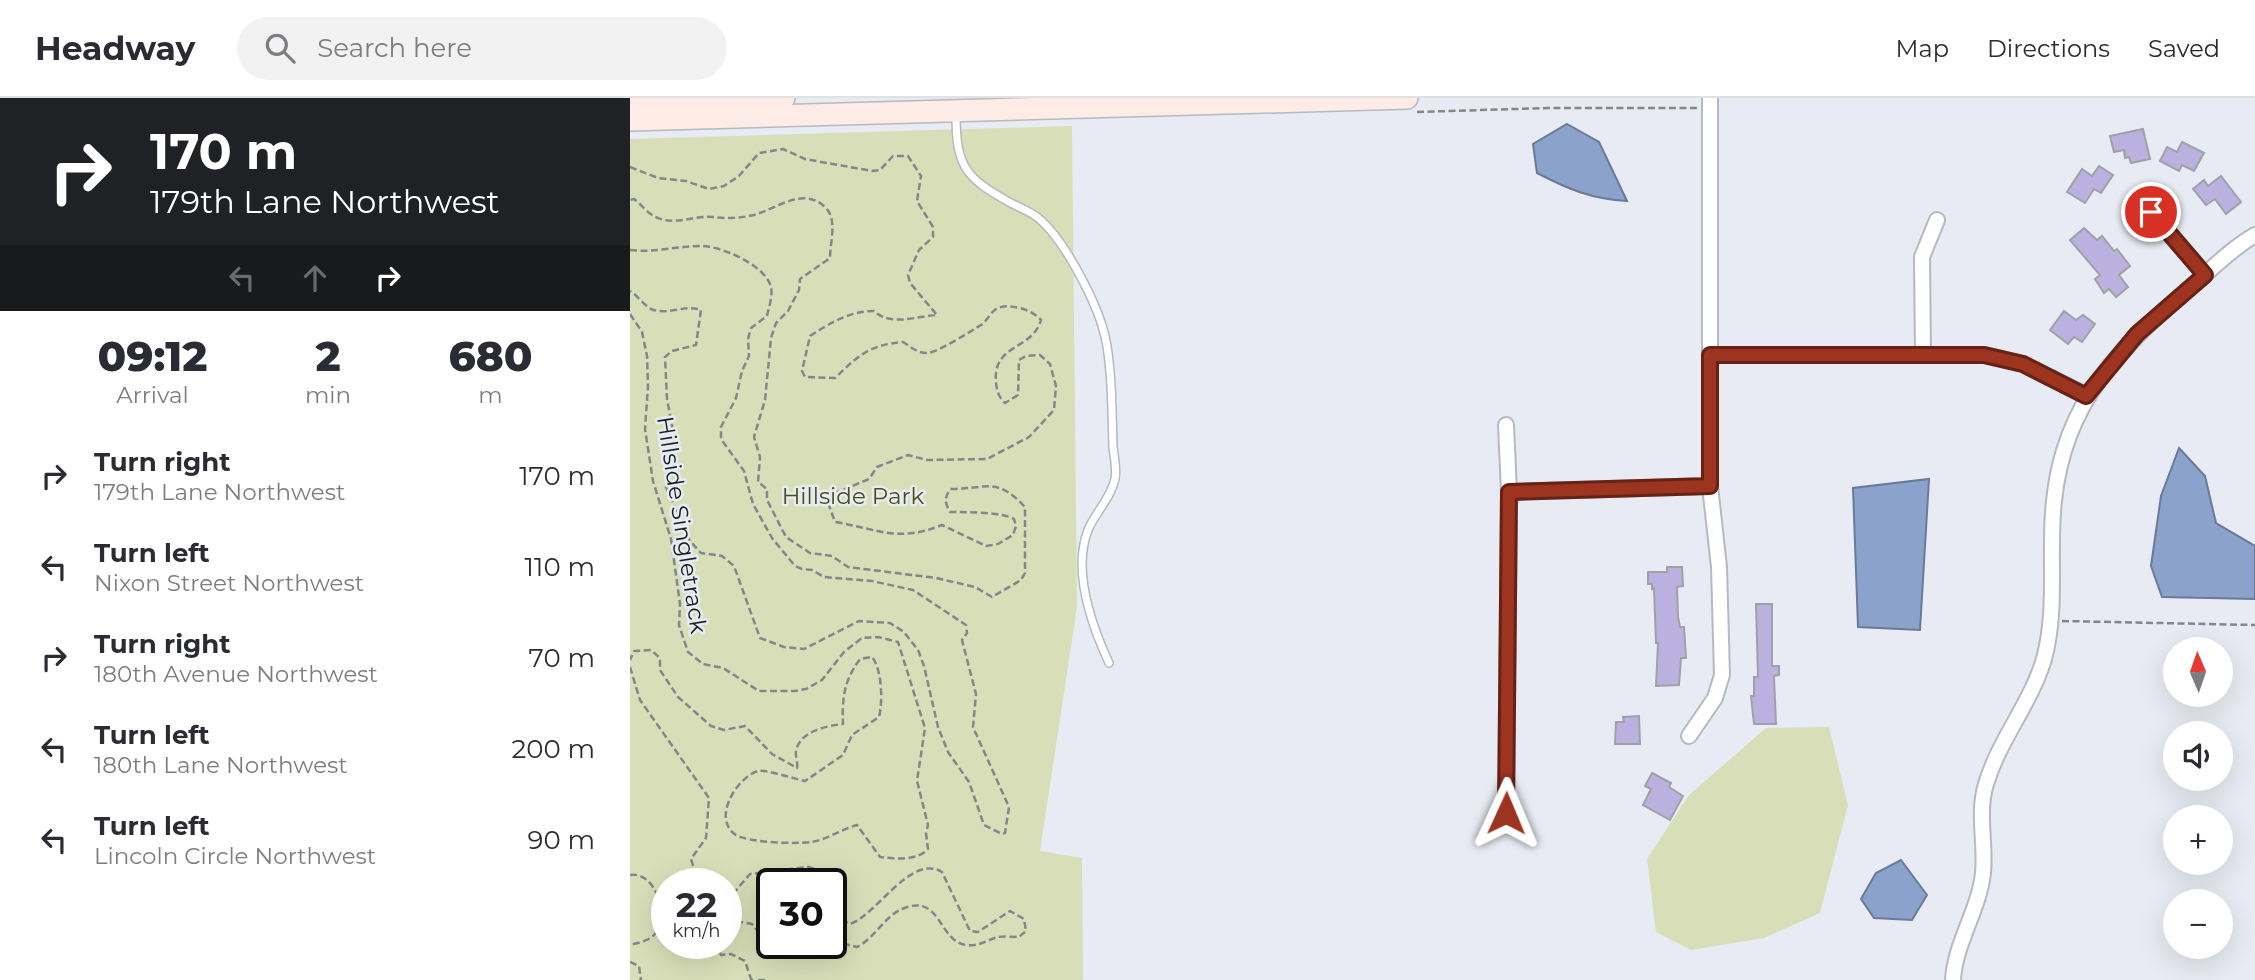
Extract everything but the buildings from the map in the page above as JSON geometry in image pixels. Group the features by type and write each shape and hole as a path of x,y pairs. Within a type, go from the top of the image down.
{"main road":[{"path":"630,102 784,98"},
{"path":"630,120 1407,98"}],"street":[{"path":"1689,736 1715,698 1721,675 1719,567 1710,486 1710,98"},
{"path":"2151,212 2205,275"},
{"path":"1923,355 1922,257 1937,220"},
{"path":"1952,980 1958,952 1979,894 1983,872 1985,786 2043,661 2051,620 2054,498 2062,458 2086,396 2137,334 2232,251 2255,236"},
{"path":"1710,355 1984,355 2042,372 2086,396"},
{"path":"1506,425 1509,492 1506,813"},
{"path":"1509,492 1710,486"}],"lane":[{"path":"956,111 956,135 964,170 990,192 1038,218 1069,256 1105,336 1115,478 1104,504 1089,528 1081,555 1083,579 1096,630 1109,663"}],"path":[{"path":"630,167 658,178 686,181 709,189 724,186 739,176 759,153 772,150 783,149 805,159 872,171 880,170 893,156 908,156 921,176 917,201 933,227 933,237 919,250 908,275 910,282 937,315 893,320 883,319 874,311 861,311 827,324 810,336 802,371 805,377 835,378 860,355 879,344 903,342 916,351 930,353 983,323 1000,307 1021,309 1035,312 1041,320 1038,330 1028,340 1002,357 996,370 1000,399 1005,403 1018,395 1019,360 1026,356 1040,355 1050,364 1056,386 1054,410 1029,437 987,459 927,460 908,455 877,467 869,479 826,497 828,508 835,522 902,535 919,534 942,525 986,546 999,544 1013,535 1016,526 1014,519 1005,514 950,512 945,503 946,496 950,489 999,485 1012,493 1025,507 1025,573 1021,580 992,597 975,587 936,578 848,567 832,556 810,553 786,537 767,500 767,489 758,482 760,457 754,436 765,400 771,338 776,323 788,311 799,290 800,279 830,258 832,219 824,206 805,199 793,198 754,215 721,220 713,217 668,221 653,216 634,199 630,200"},
{"name":"Hillside Singletrack","path":"630,250 648,252 703,246 744,259 756,266 769,281 772,292 767,316 751,328 749,356 742,371 736,397 721,426 721,439 744,471 753,504 766,528 795,566 812,570 824,577 828,575 872,581 913,590 966,625 967,633 962,640 964,657 976,694 973,727 1009,807 1005,833 1002,835 984,825 969,782 948,752 938,727 918,650 904,632 890,623 859,621 804,649 784,647 760,638 734,566 722,556 701,553 690,541 666,487 674,436 667,399 665,357 672,351 696,345 701,310 687,307 673,312 650,308 630,291"},
{"name":"Hillside Singletrack","path":"630,314 642,332 647,356 645,429 653,481 671,539 680,604 679,625 688,652 703,664 723,668 760,691 795,691 806,689 822,680 844,652 862,638 878,637 898,642 925,728 917,781 928,825 928,849 921,856 914,858 880,857 857,825 814,842 783,842 736,835 728,826 726,807 733,789 758,771 773,771 784,778 805,780 842,755 852,735 879,717 881,708 877,664 872,657 860,659 850,673 842,692 843,724 821,727 800,740 796,752 797,768 772,754 745,726 724,730 711,726 678,697 660,670 660,658 651,650 634,651 630,660"},
{"path":"2051,620 2255,625"},
{"path":"630,667 640,700 709,797 706,838 691,859 694,868"},
{"path":"847,922 850,924 863,920 910,875 923,867 942,872 970,931 978,932 1010,911 1024,919 1027,931 1019,937 998,937 968,945 959,943 945,929 934,912 921,905 899,909 875,935 857,947 847,944"},
{"path":"742,883 750,874 756,873"},
{"path":"630,875 636,874 648,879 657,893 659,906 657,932 652,937 630,945"},
{"path":"741,959 745,961 751,979 766,980"},
{"path":"630,962 639,966 641,980"}],"green space":[{"name":"Hillside Park","path":"1072,126 1077,607 1040,851 1082,858 1083,980 630,980 630,139"},
{"path":"1829,727 1848,805 1820,913 1764,938 1691,950 1656,932 1647,859 1689,795 1766,728"}],"water":[{"path":"1567,124 1599,142 1627,201 1580,192 1537,173 1533,144"},
{"path":"2179,448 2205,476 2216,523 2255,546 2255,599 2162,597 2151,566 2161,496"},
{"path":"1929,479 1920,630 1858,627 1853,488"},
{"path":"1901,860 1927,895 1912,920 1874,918 1861,899 1876,873"}],"route":[{"path":"1506,813 1509,492 1710,486 1710,355 1984,355 2023,364 2086,396 2137,334 2205,275 2151,212"}]}
